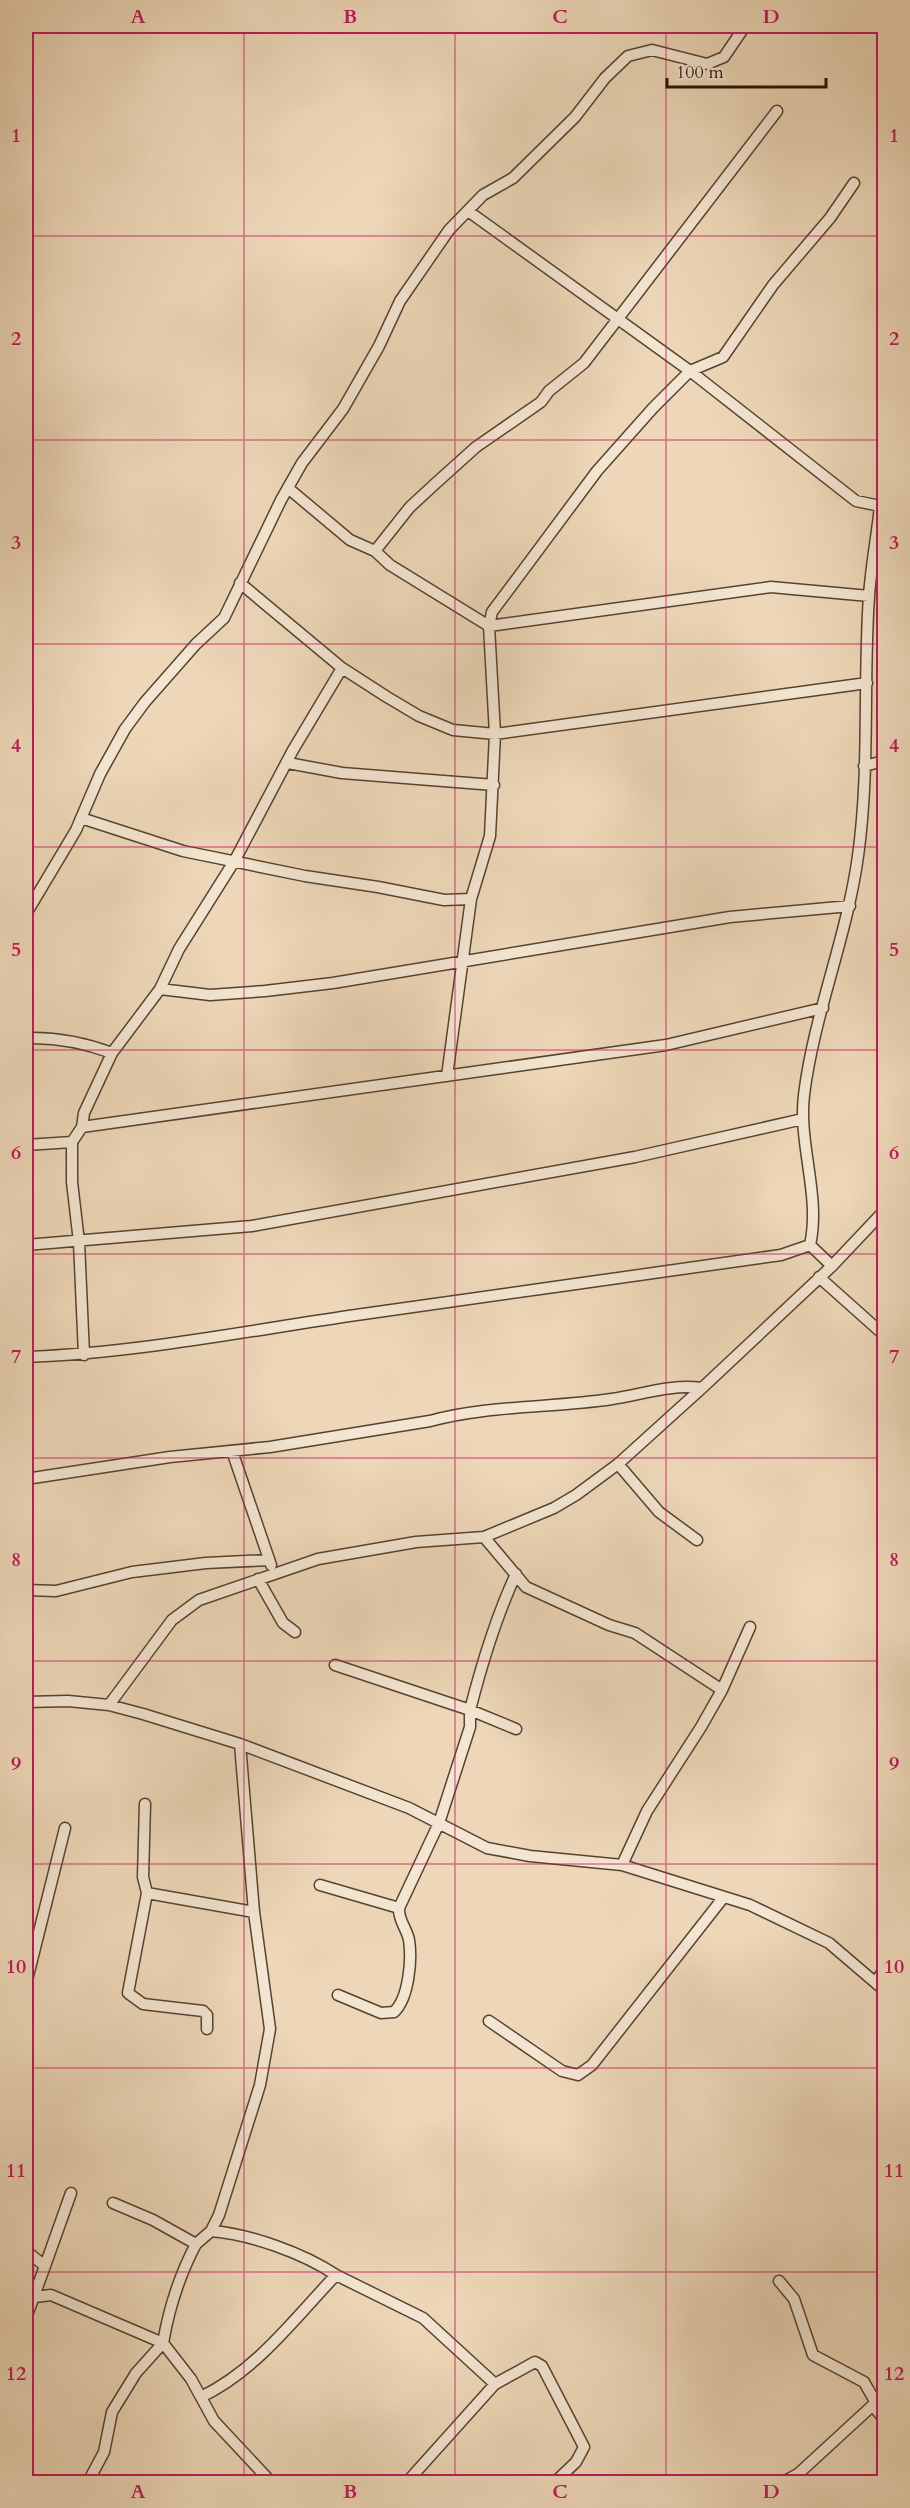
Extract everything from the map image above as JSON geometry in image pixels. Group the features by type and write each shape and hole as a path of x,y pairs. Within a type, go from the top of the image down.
{"street":[{"path":"26,914 81,819 100,774 125,729 145,702 196,644 224,618 302,462 349,399 400,301 449,230 483,195 513,178 575,117 605,78 628,56 652,50 707,64 724,57 745,26"},
{"path":"375,550 410,507 476,447 542,402 549,392 584,363 777,111"},
{"path":"447,1076 471,899 490,836 495,734 489,626 492,612 597,471 690,371 723,357 773,285 830,218 854,183"},
{"path":"468,211 616,320 690,371 856,501 882,502 869,596 859,853 850,906 823,1008 804,1094 803,1119 812,1213 810,1245 832,1266"},
{"path":"288,488 350,540 375,550 390,565 489,626 771,587 869,596"},
{"path":"240,583 342,668 419,716 453,730 495,734 867,683"},
{"path":"84,1355 79,1242 72,1182 72,1142 82,1126 84,1113 112,1053 160,989 179,949 236,860 293,750 342,668"},
{"path":"864,766 885,761"},
{"path":"288,763 342,773 350,771 494,785"},
{"path":"81,819 183,851 236,860 305,876 444,900 471,899"},
{"path":"160,989 210,995 265,991 461,962 730,917 850,906"},
{"path":"82,1126 666,1046 823,1008"},
{"path":"26,1038 51,1038 91,1045 112,1053"},
{"path":"26,1245 252,1226 635,1157 803,1119"},
{"path":"26,1145 72,1142"},
{"path":"109,1705 171,1620 199,1600 318,1559 416,1542 484,1537 554,1508 618,1464 832,1266 885,1211"},
{"path":"26,1357 84,1355 160,1347 562,1284 781,1255 810,1245"},
{"path":"819,1277 885,1335"},
{"path":"26,1479 170,1457 232,1451 430,1421 456,1414 612,1399 679,1385 702,1388"},
{"path":"232,1451 274,1573"},
{"path":"618,1464 659,1512 697,1540"},
{"path":"484,1537 526,1587 609,1625 635,1633 722,1690"},
{"path":"26,1590 56,1591 132,1572 206,1563 269,1560"},
{"path":"338,1995 381,2013 394,2012 402,2005 410,1958 409,1937 399,1914 399,1908 439,1824 470,1727 470,1710 484,1654 500,1607 516,1574"},
{"path":"258,1579 283,1623 295,1632"},
{"path":"622,1865 647,1811 722,1690 750,1627"},
{"path":"335,1665 470,1710 516,1729"},
{"path":"26,1702 68,1701 109,1705 240,1744 409,1808 487,1848 530,1856 622,1865 750,1905 811,1933 829,1943 880,1985 885,1969"},
{"path":"88,2482 105,2452 112,2412 136,2373 163,2343 168,2312 184,2268 196,2244 211,2231 219,2215 260,2085 270,2029 254,1912 240,1744"},
{"path":"144,1804 143,1877 147,1893 128,1993 143,2004 203,2011 207,2014 207,2029"},
{"path":"26,1984 66,1828"},
{"path":"321,1885 399,1908"},
{"path":"147,1893 254,1912"},
{"path":"489,2021 562,2071 578,2075 592,2064 723,1898"},
{"path":"26,2318 71,2193"},
{"path":"113,2203 153,2220 196,2244"},
{"path":"211,2231 231,2233 266,2243 326,2268 423,2318 495,2384"},
{"path":"26,2252 45,2266"},
{"path":"201,2397 224,2386 250,2367 336,2275"},
{"path":"779,2281 794,2299 813,2355 864,2382 885,2419"},
{"path":"35,2297 51,2295 163,2343 201,2397 214,2421 269,2482"},
{"path":"406,2482 495,2384 535,2362 542,2366 584,2446 576,2462 555,2482"},
{"path":"783,2482 798,2474 885,2395"}]}
